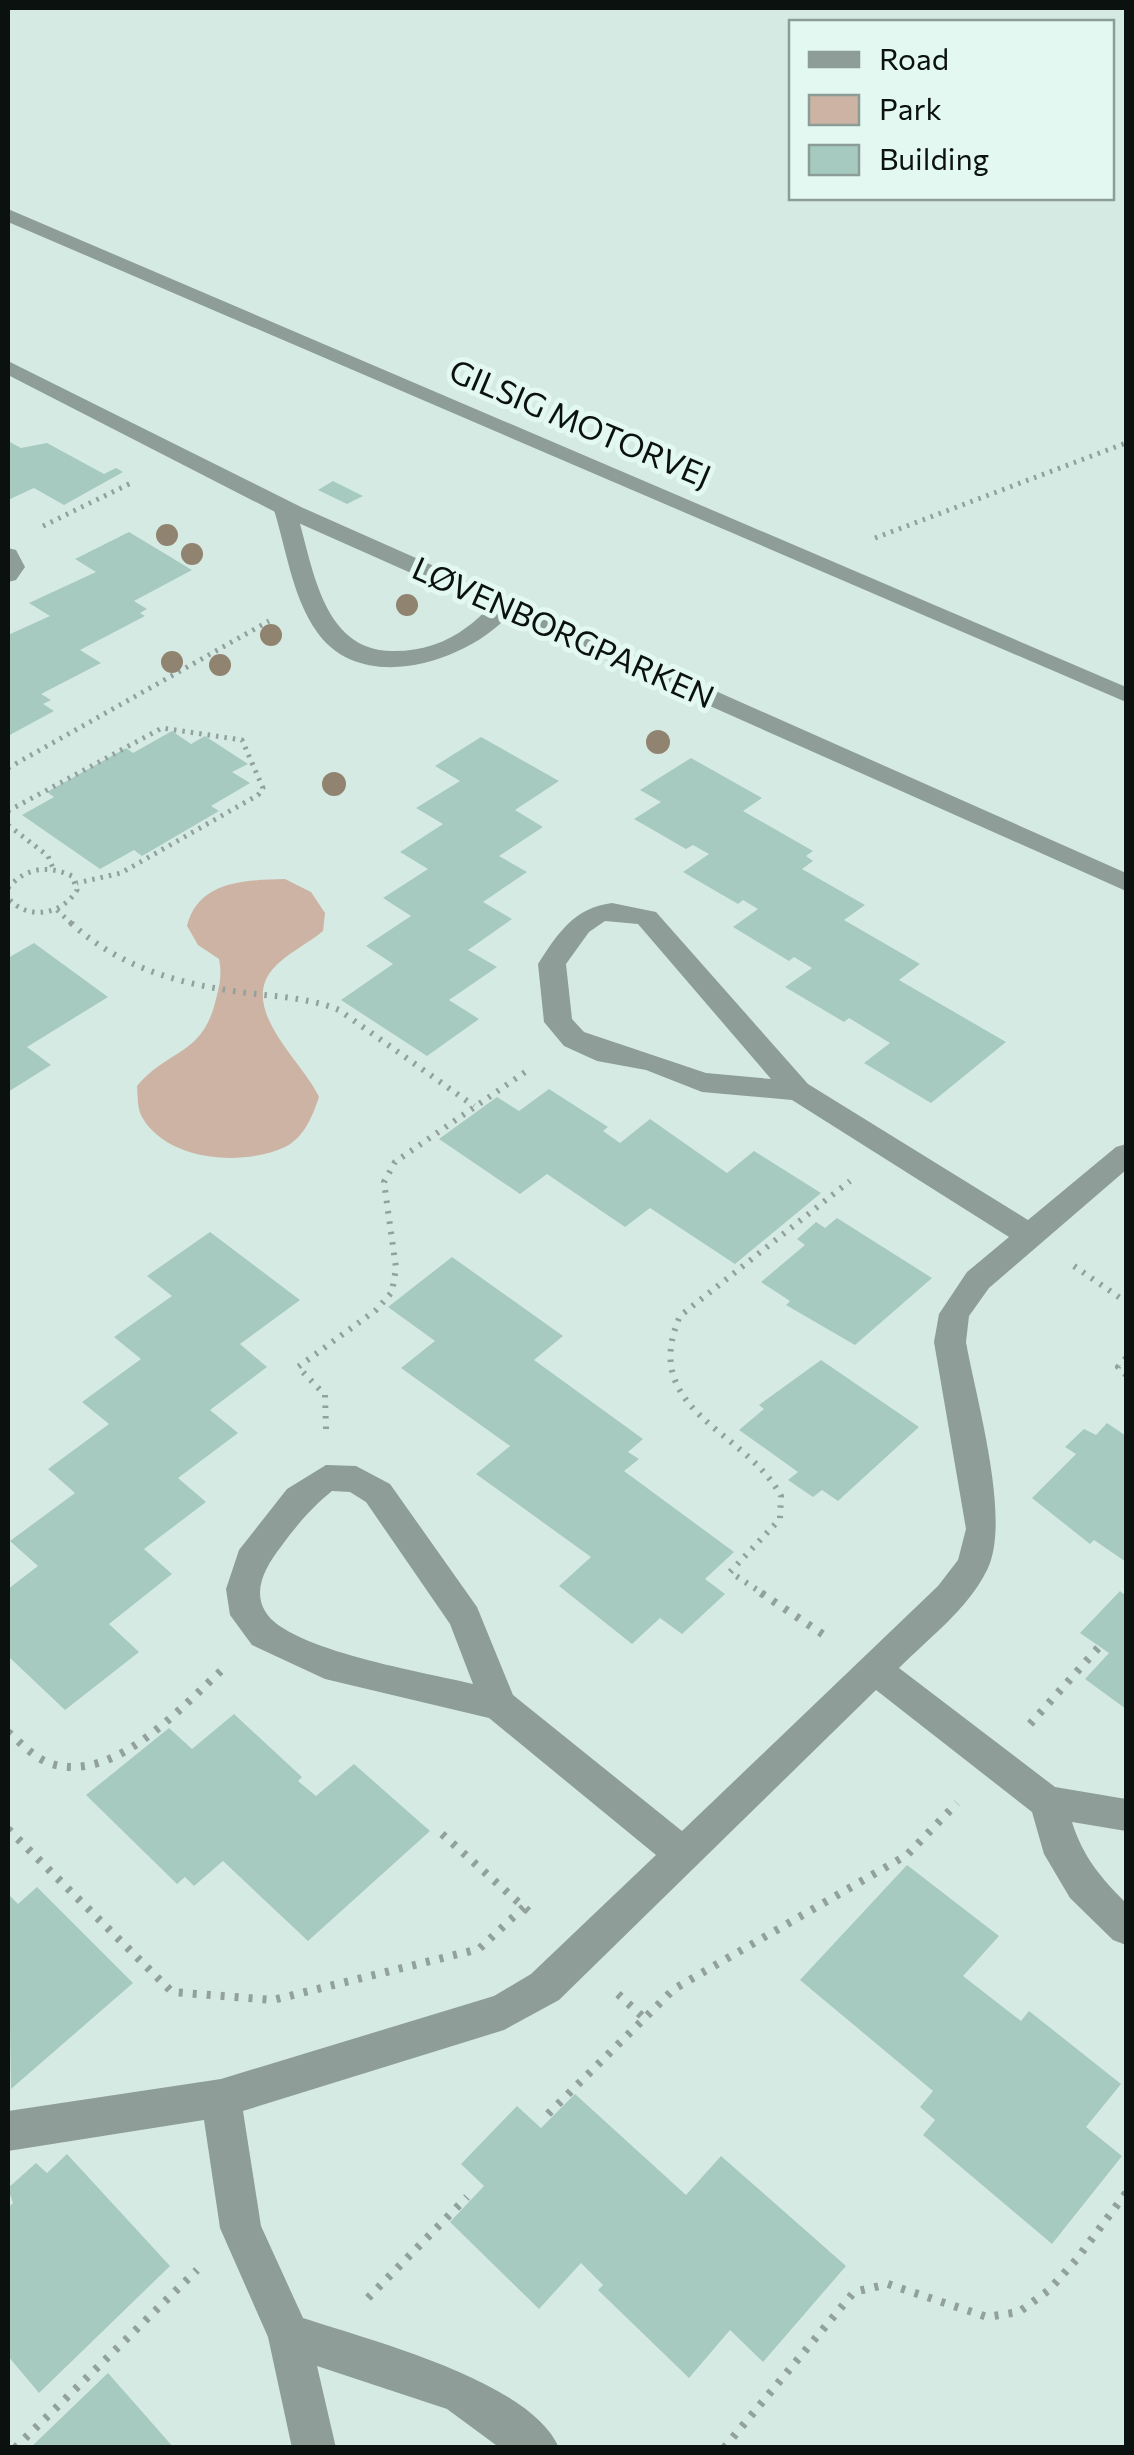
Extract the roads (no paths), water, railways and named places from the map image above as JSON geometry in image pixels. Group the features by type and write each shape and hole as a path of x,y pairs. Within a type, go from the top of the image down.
{"street":[{"name":"GILSIG MOTORVEJ","path":"8,215 1126,696"},
{"name":"LØVENBORGPARKEN","path":"8,367 284,507 1126,883"},
{"path":"284,507 327,630 344,646 366,656 431,654 458,644 504,608"},
{"path":"8,555 14,567 8,575"},
{"path":"798,1091 702,1082 650,1061 607,1054 574,1040 558,1022 552,964 582,920 600,911 622,910 646,918 798,1091 1030,1236"},
{"path":"8,2130 222,2098 504,2012 545,1988 950,1596 974,1565 983,1529 950,1342 954,1314 978,1280 1126,1154"},
{"path":"499,1706 465,1617 378,1493 356,1480 326,1478 299,1498 251,1560 243,1588 247,1615 264,1635 326,1664 499,1706 683,1854"},
{"path":"872,1668 998,1760 1047,1802 1126,1815"},
{"path":"1047,1802 1063,1854 1083,1886 1126,1928"},
{"path":"222,2098 241,2228 305,2340 314,2448"},
{"path":"305,2340 459,2392 537,2448"}]}
